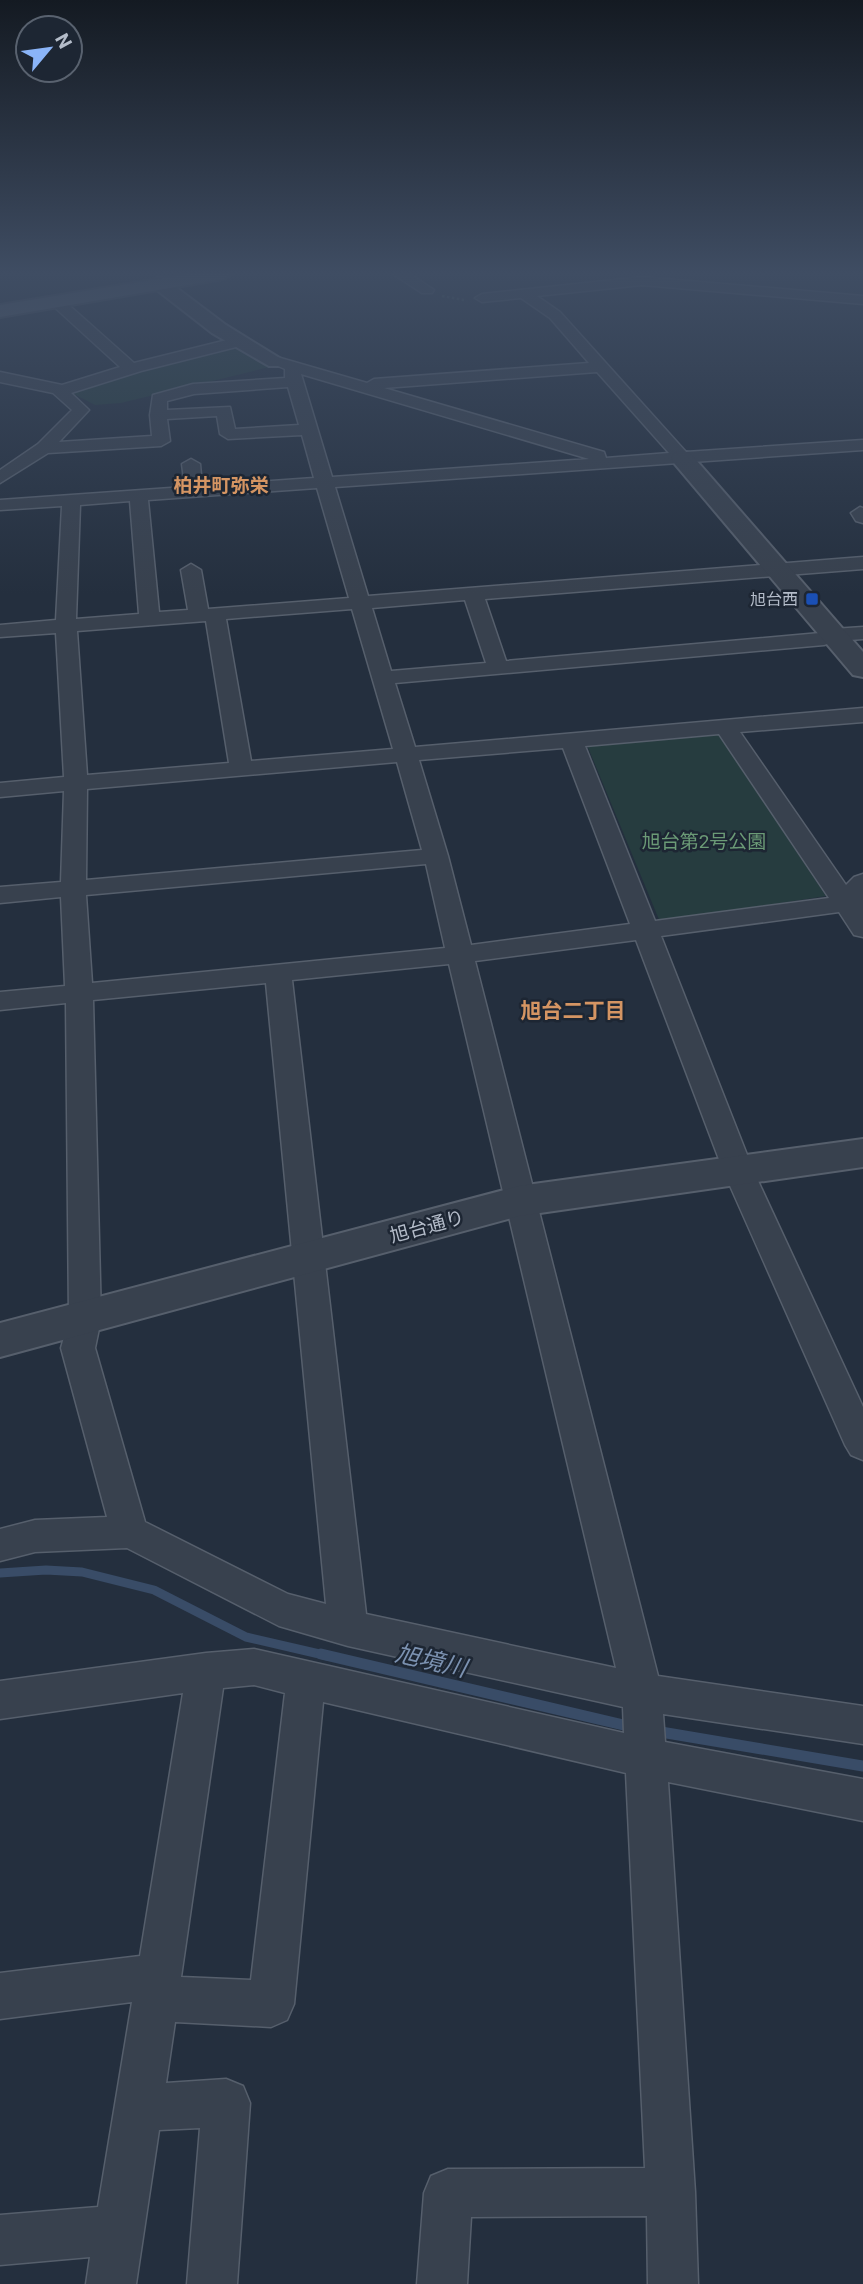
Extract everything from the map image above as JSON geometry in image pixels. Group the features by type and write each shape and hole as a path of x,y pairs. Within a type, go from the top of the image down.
{"street":[{"path":"0,478 44,448 81,410 60,391 15,381"},
{"path":"60,391 94,381"},
{"path":"44,448 160,441 159,398 237,381"},
{"path":"292,381 327,483 436,856 644,1726 671,2192 673,2284"},
{"path":"335,381 619,462"},
{"path":"356,385 420,381"},
{"path":"612,381 863,668"},
{"path":"158,415 224,411 228,434 310,430"},
{"path":"0,505 863,445"},
{"path":"411,456 419,476"},
{"path":"0,459 24,463"},
{"path":"191,464 194,492"},
{"path":"139,496 150,619"},
{"path":"71,500 66,626 76,783 73,888 79,994 85,1319 78,1348 130,1532"},
{"path":"0,631 863,563"},
{"path":"191,570 207,614 241,769"},
{"path":"473,593 498,668"},
{"path":"382,678 824,639 833,635 863,633"},
{"path":"0,790 863,715"},
{"path":"725,726 853,916"},
{"path":"572,741 738,1170 863,1445"},
{"path":"0,895 436,856"},
{"path":"853,916 853,893 863,882"},
{"path":"0,1001 461,954 647,931 853,916"},
{"path":"278,972 348,1628"},
{"name":"旭台通り","path":"0,1340 519,1201 863,1153"},
{"path":"0,1545 35,1536 130,1532 279,1609 348,1628 863,1800"},
{"path":"0,1700 206,1671 254,1667 306,1678 644,1726 863,1725"},
{"path":"111,2284 206,1671"},
{"path":"0,1996 157,1987 271,2004 306,1678"},
{"path":"138,2108 226,2103 212,2284"},
{"path":"442,2284 448,2193 671,2192"},
{"path":"0,2240 119,2230"}],"green space":[{"path":"108,381 214,381 121,403 95,405 68,391"},
{"name":"旭台第2号公園","path":"717,732 826,896 660,922 587,745"}],"waterway":[{"name":"旭境川","path":"0,1573 46,1570 82,1572 154,1590 246,1637 328,1656"},
{"name":"旭境川","path":"321,1654 632,1727"},
{"name":"旭境川","path":"655,1731 863,1766"}],"place":[{"name":"旭台西","path":"812,599"}],"district":[{"name":"柏井町弥栄","path":"221,485"},
{"name":"旭台二丁目","path":"573,1011"}]}
